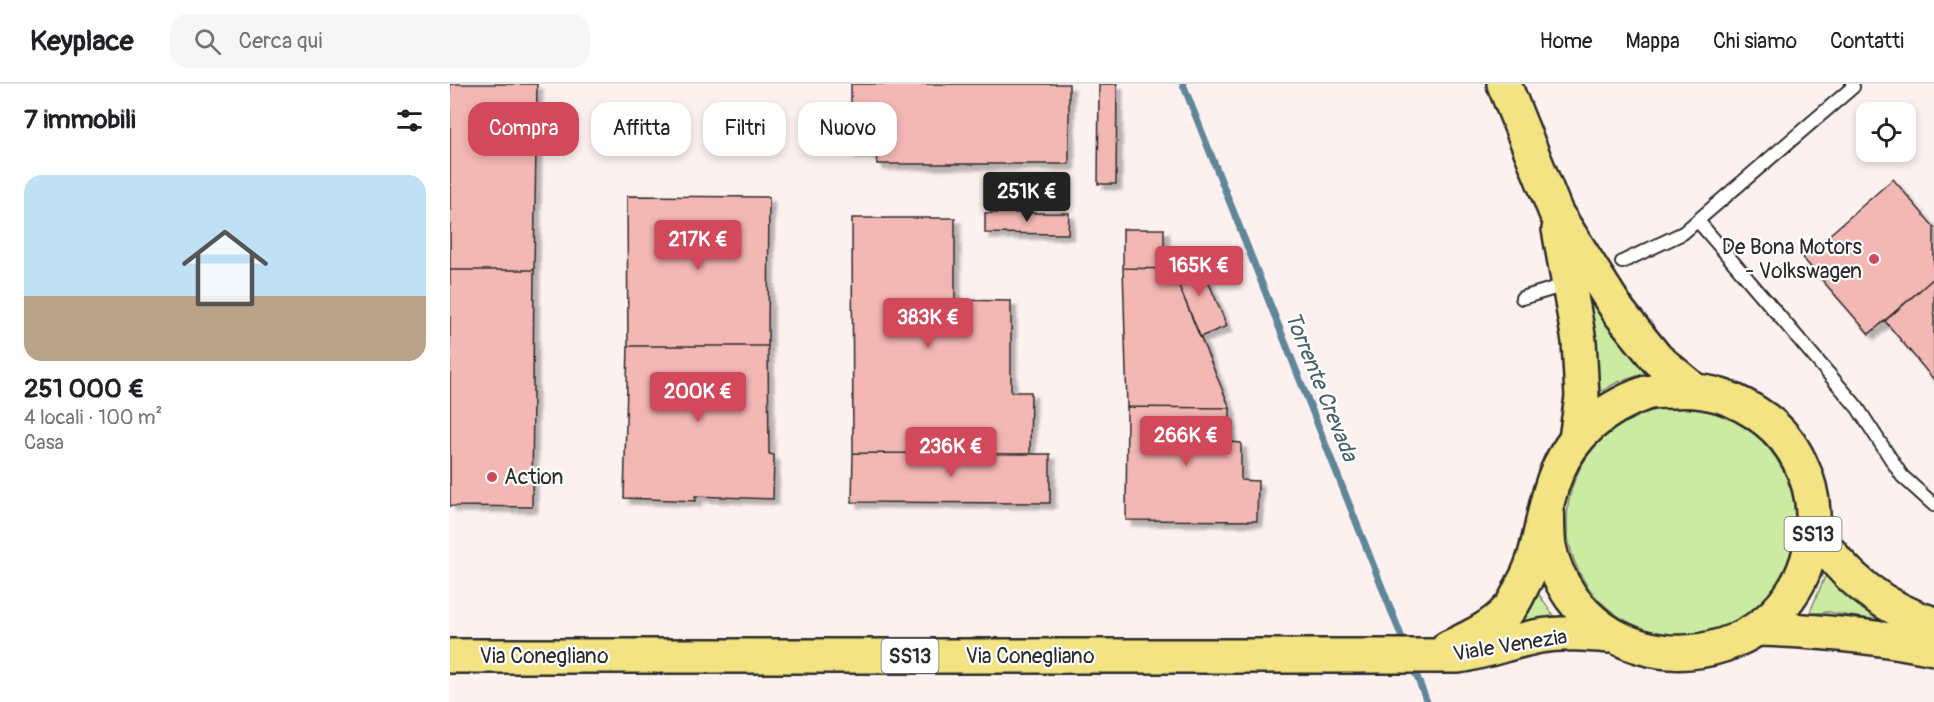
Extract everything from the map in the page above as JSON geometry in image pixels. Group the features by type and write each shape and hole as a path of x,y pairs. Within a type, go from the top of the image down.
{"main road":[{"path":"1504,84 1556,213 1619,312 1657,359 1693,389"},
{"path":"1556,213 1579,341 1582,397 1576,439"},
{"name":"Viale Venezia","path":"1430,656 1480,633 1509,610 1533,566 1556,472 1576,439 1608,410 1649,392 1693,389 1722,395 1749,407 1779,432 1791,447 1805,473 1813,502 1814,531 1802,577 1788,602 1761,629 1726,648 1687,656 1647,651 1610,636 1582,612 1561,582 1549,547 1548,510"},
{"name":"SS13","path":"1814,531 1833,560 1868,592 1919,620 1934,624"},
{"path":"1761,629 1834,632 1885,638 1934,648"},
{"name":"Viale Venezia","path":"1430,656 1458,656 1488,651 1540,636 1574,634 1610,636"},
{"name":"Via Conegliano","path":"450,656 1430,656"}],"lane":[{"path":"1622,262 1683,233 1853,87 1852,84"},
{"path":"1698,221 1857,407 1902,476 1934,505"},
{"path":"1522,298 1556,288"}],"green space":[{"path":"1586,288 1649,372 1616,383 1597,394"},
{"path":"1670,407 1692,407 1725,415 1762,440 1787,477 1795,510 1793,543 1787,565 1762,602 1725,627 1692,635 1670,635 1637,627 1600,602 1575,565 1567,532 1567,510 1575,477 1600,440 1637,415"},
{"path":"1827,572 1906,626 1828,612 1809,614"},
{"path":"1535,589 1559,623 1505,632"}],"building":[{"path":"450,84 537,84 537,102 468,102 468,156 536,156 534,270 450,270"},
{"path":"851,84 1069,84 1069,164 877,164 876,156 897,156 897,102 851,102"},
{"path":"1099,84 1117,84 1116,184 1098,184"},
{"path":"1893,179 1934,227 1934,278 1869,334 1803,258"},
{"path":"627,196 769,197 768,346 628,346"},
{"path":"985,213 1069,213 1068,234 985,233"},
{"path":"852,218 955,218 955,300 1011,301 1011,392 1031,392 1030,454 853,453"},
{"path":"1123,229 1164,229 1164,249 1172,249 1172,269 1123,268"},
{"path":"1198,257 1227,326 1200,337 1172,269"},
{"path":"1123,268 1172,269 1230,408 1127,407"},
{"path":"450,270 534,270 532,507 450,506"},
{"path":"1934,278 1934,380 1885,321"},
{"path":"628,346 768,346 769,454 774,455 773,499 695,496 696,501 624,498"},
{"path":"1127,407 1230,408 1230,442 1241,443 1241,480 1258,481 1257,521 1126,520"},
{"path":"853,453 1050,454 1050,503 852,502"}],"waterway":[{"name":"Torrente Crevada","path":"1183,84 1406,648"},
{"name":"Torrente Crevada","path":"1412,664 1427,702"}],"place":[{"name":"De Bona Motors - Volkswagen","path":"1874,259"},
{"name":"Action","path":"492,477"}]}
